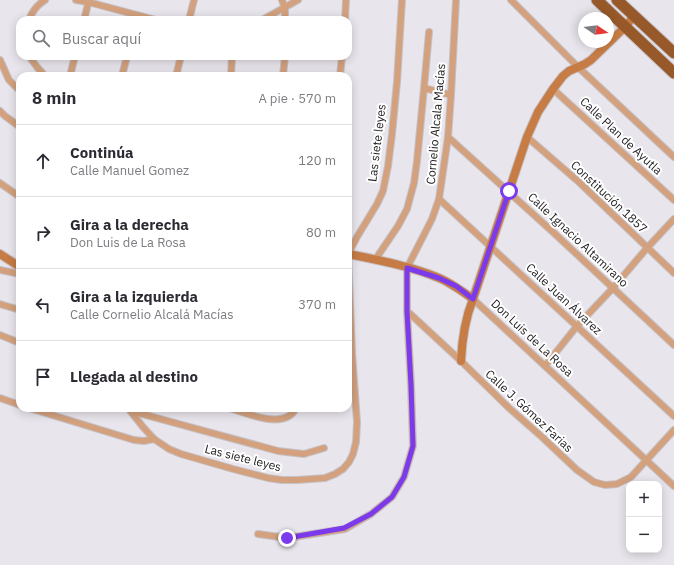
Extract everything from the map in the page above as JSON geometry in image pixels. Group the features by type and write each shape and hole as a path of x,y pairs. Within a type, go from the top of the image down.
{"highway":[{"path":"597,0 674,73"},
{"path":"617,0 674,52"}],"street":[{"path":"30,16 35,8 45,0"},
{"path":"76,0 88,1 131,16"},
{"path":"191,16 197,0"},
{"path":"282,0 286,16"},
{"path":"270,16 298,0"},
{"path":"345,16 346,0"},
{"name":"Las siete leyes","path":"352,246 383,191 392,134 402,0"},
{"name":"Cornelio Alcala Macías","path":"407,268 432,219 439,199 448,136 456,0"},
{"path":"511,0 578,67 672,152"},
{"path":"85,16 88,1"},
{"path":"461,361 462,340 468,311 527,137 538,112 563,76 569,71 591,60 625,27 634,16"},
{"path":"376,260 407,209 414,183 429,32"},
{"path":"0,60 9,80 16,87"},
{"path":"32,60 41,72"},
{"path":"71,72 74,60"},
{"path":"123,72 126,60"},
{"path":"177,72 180,60"},
{"path":"231,72 232,60"},
{"path":"283,72 285,60"},
{"path":"340,72 342,60"},
{"path":"424,88 451,95"},
{"name":"Calle Plan de Ayutla","path":"553,89 674,200"},
{"path":"0,111 16,124"},
{"name":"Calle Ignacio Altamirano","path":"448,136 674,344"},
{"name":"Constitución 1857","path":"527,137 580,183 674,273"},
{"path":"0,183 16,194"},
{"name":"Calle Juan Álvarez","path":"439,199 674,416"},
{"path":"545,366 577,326 674,219"},
{"path":"0,254 16,264"},
{"name":"Don Luis de La Rosa","path":"352,255 407,268 439,278 456,286 473,299 674,486"},
{"path":"258,534 287,538 344,528 371,514 392,497 404,477 413,446 407,311 407,268"},
{"path":"0,270 16,273"},
{"path":"0,304 16,309"},
{"name":"Calle J. Gómez Farias","path":"407,311 509,408 577,470 594,482 604,485 617,484 631,477 674,430"},
{"path":"0,335 16,341"},
{"name":"Las siete leyes","path":"132,412 154,439 169,449 181,454 268,478 297,480 325,478 343,469 353,454 356,442 357,410 352,354"},
{"path":"0,398 16,404"},
{"path":"42,412 134,440 144,441 154,439"},
{"path":"141,412 278,451 304,454 324,448"},
{"path":"247,412 268,419 279,420 288,417 293,412"}],"route":[{"path":"287,538 344,528 371,514 392,497 404,477 413,446 407,311 407,268 439,278 456,286 473,299 509,191"}]}
